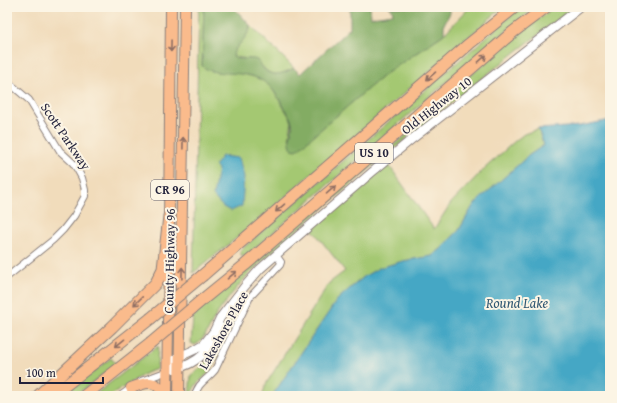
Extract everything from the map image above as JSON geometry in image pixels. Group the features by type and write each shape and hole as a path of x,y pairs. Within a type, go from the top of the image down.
{"highway":[{"name":"US 10","path":"52,396 203,275 469,44 515,7"},
{"name":"US 10","path":"84,396 150,344 257,254 513,32 546,7"},
{"path":"38,396 112,327 156,283 163,269 169,216"}],"main road":[{"name":"County Highway 96","path":"166,396 168,371 172,7"},
{"name":"County Highway 96","path":"179,396 186,7"},
{"path":"130,388 145,383 154,383 166,396"}],"street":[{"name":"Old Highway 10","path":"180,355 194,350 204,344 214,331 220,318 245,286 260,269 276,255 412,139 581,7"},
{"name":"Scott Parkway","path":"7,81 29,100 60,151 73,163 82,178 85,190 78,210 63,230 7,277"},
{"name":"Lakeshore Place","path":"195,396 198,387 208,379 215,370 250,297 280,265 281,262 276,255"},
{"name":"Old Highway 10","path":"168,371 180,368 196,361 209,350 220,331 226,312"},
{"path":"120,396 144,380 168,371 173,361 180,355"}],"green space":[{"path":"199,7 204,7 202,66 247,74 263,80 273,90 292,121 289,139 296,150 384,75 444,34 470,7 503,7 254,224 193,273"},
{"path":"204,7 233,7 250,25 247,35 234,52 233,56 240,59 255,59 272,74 285,72 294,68 300,74 350,28 350,7 370,7 371,17 393,14 392,9 389,7 450,7 450,13 444,24 444,34 384,75 297,150 292,149 290,145 292,129 291,119 273,90 264,82 255,77 216,72 208,70 202,66"},
{"path":"521,7 536,7 496,39 246,256 242,256 240,252 243,248"},
{"path":"554,7 574,7 413,133 296,231 258,265 242,282 217,314 203,339 195,345 191,343 193,317 206,304 352,179 406,135 407,131 479,68"},
{"path":"250,25 294,68 282,73 274,74 266,70 257,60 234,57 232,54 233,52 250,30"},
{"path":"538,129 544,145 528,156 473,206 459,230 441,249 432,256 403,261 379,268 355,284 337,300 272,396 262,396 266,384 329,283 345,271 312,229 388,164 434,229 451,203 483,170 524,134"},
{"path":"243,300 245,301 212,368 194,388 192,396 189,396 191,375 207,362 214,353"},
{"path":"158,346 157,369 146,373 110,396 93,396"},
{"path":"111,358 116,364 75,396 62,396"}],"water":[{"name":"Round Lake","path":"610,120 610,396 272,396 337,300 365,276 379,268 403,261 432,256 441,249 459,230 473,206 528,156 544,145 538,129 580,126"},
{"path":"222,156 239,158 244,177 242,206 231,211 223,207 213,196 218,169 215,165"}]}
